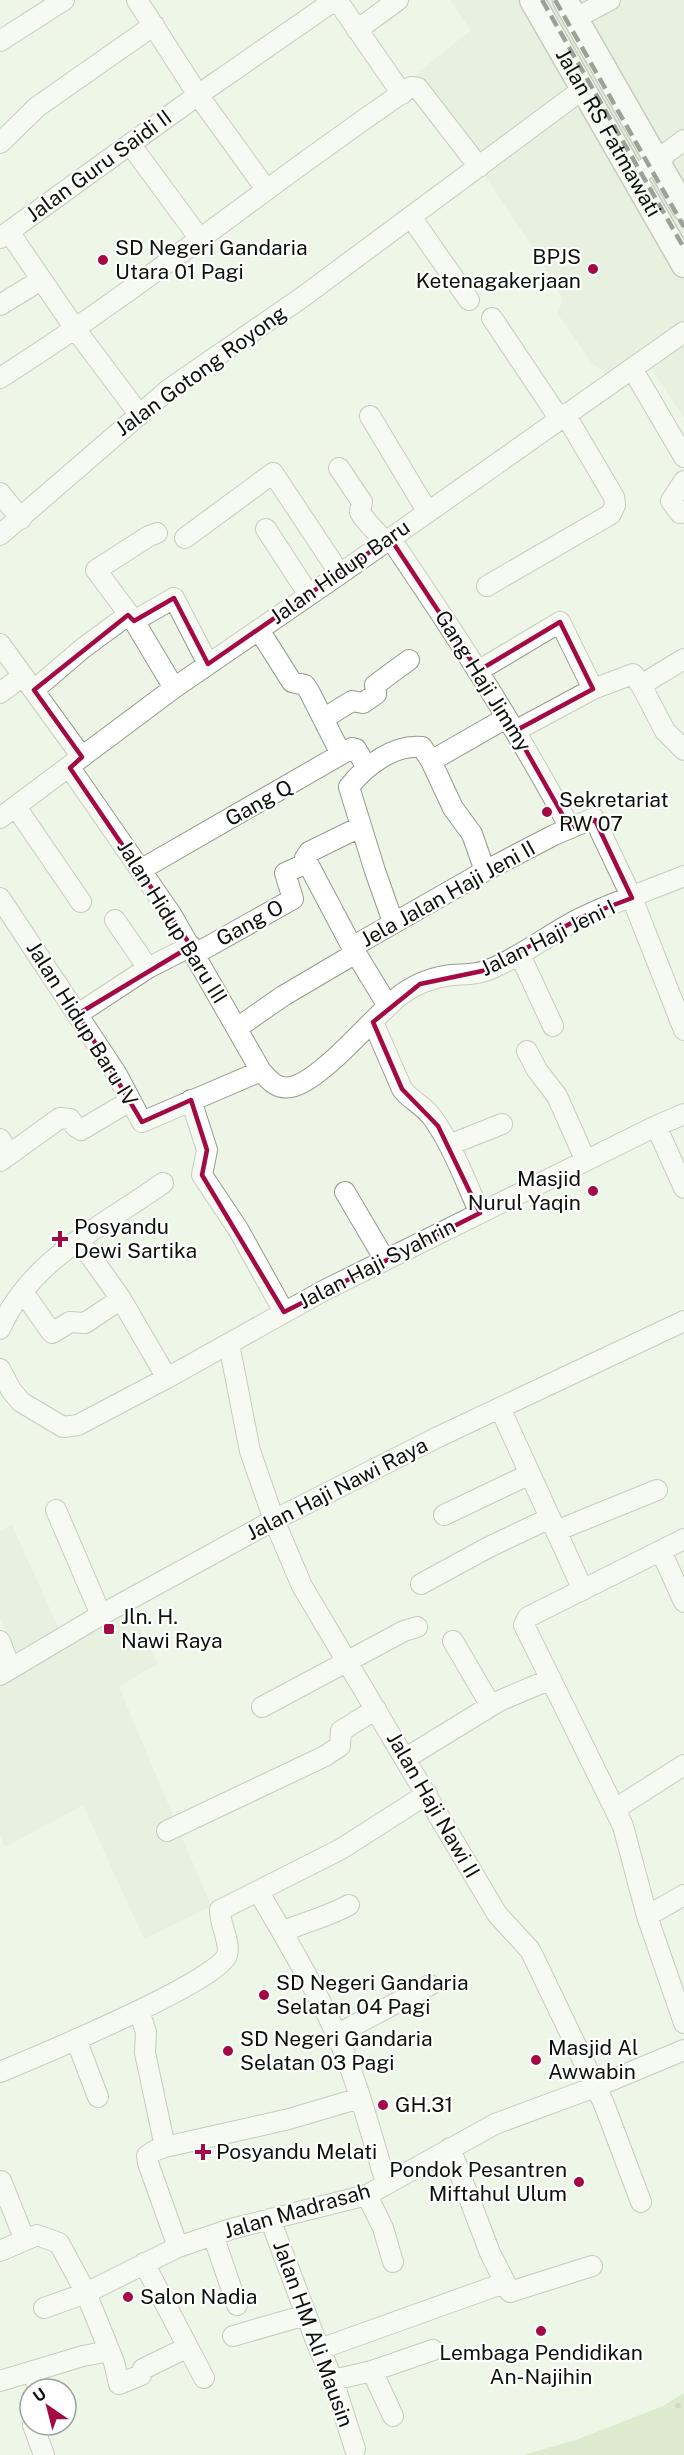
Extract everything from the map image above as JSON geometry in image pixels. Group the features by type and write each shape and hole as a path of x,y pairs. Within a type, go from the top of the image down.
{"main road":[{"name":"Jalan RS Fatmawati","path":"532,0 684,266"},
{"name":"Jalan RS Fatmawati","path":"571,9 684,208"}],"street":[{"path":"0,41 64,0"},
{"path":"137,0 198,95 266,189"},
{"path":"336,0 402,94"},
{"name":"Jalan Guru Saidi II","path":"4,235 198,95 336,0"},
{"path":"357,30 398,0"},
{"path":"571,9 610,0"},
{"path":"0,143 37,107 154,25"},
{"path":"3,369 76,330 266,189 411,87 418,88 479,167"},
{"name":"Jalan Gotong Royong","path":"0,535 168,390 304,296 583,89"},
{"path":"633,178 684,140"},
{"path":"130,144 200,239"},
{"path":"411,217 469,300"},
{"path":"4,235 41,280 139,414"},
{"path":"0,306 41,280"},
{"path":"487,586 611,514 614,509 614,496 488,321"},
{"name":"Jalan Hidup Baru","path":"8,813 174,688 340,574 558,419 633,370 684,332"},
{"path":"633,370 684,457"},
{"path":"370,416 427,511"},
{"name":"Gang Haji Jimmy","path":"339,468 362,502 360,512 363,518 387,540 478,670 570,828"},
{"path":"186,538 273,473 340,574"},
{"path":"680,513 671,501 684,481"},
{"path":"0,493 21,519"},
{"path":"266,529 309,595"},
{"path":"157,534 149,536 96,570 131,618 174,688"},
{"path":"0,693 29,683 131,618 174,598 208,664"},
{"path":"478,670 560,622 593,689"},
{"path":"259,630 292,681 305,685 309,691 340,754 354,748 367,768"},
{"name":"Jalan Hidup Baru III","path":"0,644 29,683 76,763 193,950 265,1075"},
{"path":"642,685 684,659"},
{"path":"323,719 352,701 363,703 376,694 375,685 410,660"},
{"path":"431,761 629,674 636,676 665,731 684,750"},
{"path":"393,922 360,827 349,787 367,768 393,752 418,746 426,749 453,808 472,834 485,871"},
{"name":"Gang Q","path":"142,869 301,780 340,754"},
{"path":"8,813 81,902"},
{"name":"Jela Jalan Haji Jeni II","path":"237,1028 393,922 485,871 590,818 595,820 632,898"},
{"path":"360,827 305,856 354,950 388,1006"},
{"name":"Gang O","path":"193,950 293,899 285,873 307,863"},
{"name":"Jalan Haji Jeni I","path":"265,1075 273,1084 289,1088 302,1083 373,1022 388,1006 420,984 441,977 481,973 520,955 573,922 684,876"},
{"name":"Jalan Hidup Baru IV","path":"0,897 117,1073 142,1122 191,1100"},
{"path":"632,898 684,1030"},
{"path":"115,921 148,968"},
{"path":"78,1014 148,968 193,950"},
{"path":"520,955 553,1026"},
{"path":"373,1022 402,1089 406,1095 419,1102 427,1111 449,1145 480,1213"},
{"path":"527,1051 537,1070 556,1096 585,1159"},
{"path":"265,1075 191,1100 207,1150 202,1175 238,1229 284,1312"},
{"path":"3,1152 60,1118 70,1119 81,1130 130,1101"},
{"path":"684,1114 656,1126 684,1188"},
{"path":"449,1145 502,1124"},
{"name":"Jalan Haji Syahrin","path":"0,1369 10,1390 21,1402 55,1423 70,1427 167,1378 284,1312 384,1260 656,1126"},
{"path":"0,1329 22,1292 50,1261 162,1183"},
{"path":"345,1192 384,1260"},
{"path":"80,1240 121,1299 167,1378"},
{"path":"22,1292 52,1333 70,1322 85,1323 121,1299"},
{"name":"Jalan Haji Nawi Raya","path":"5,1671 101,1615 274,1520 684,1320"},
{"path":"229,1344 250,1451 274,1520"},
{"path":"500,1408 583,1590"},
{"path":"444,1515 530,1474"},
{"path":"421,1584 487,1548 657,1490"},
{"path":"56,1510 101,1615"},
{"name":"Jalan Haji Nawi II","path":"274,1520 302,1586 497,1914 530,1950 604,2104 641,2202"},
{"path":"684,1539 533,1615 526,1619 524,1624 623,1826 647,1916 684,2023"},
{"path":"661,1551 684,1602"},
{"path":"262,1707 348,1663 404,1630 417,1627"},
{"path":"0,1641 5,1671"},
{"path":"453,1641 490,1706"},
{"path":"406,1758 490,1706 551,1679"},
{"path":"167,1831 326,1756 340,1746 340,1731 376,1708"},
{"path":"615,1809 684,1765"},
{"path":"0,2072 139,2011 198,1980 224,1960 228,1951 219,1912 321,1860 427,1794"},
{"path":"258,1891 336,2035 360,2098 386,2183"},
{"path":"647,1916 684,1895"},
{"path":"282,1932 320,1919 349,1905"},
{"path":"336,2035 430,1986"},
{"path":"139,2011 146,2032 145,2053 165,2147"},
{"path":"76,2039 98,2097"},
{"name":"Jalan Madrasah","path":"44,2308 86,2293 178,2247 270,2219 367,2195 495,2124 595,2087 684,2050"},
{"path":"0,2078 0,2084"},
{"path":"178,2247 147,2156 154,2151 193,2139 289,2119 360,2098"},
{"path":"450,2148 487,2245 507,2288"},
{"path":"2,2181 25,2240"},
{"path":"367,2195 383,2228 393,2262"},
{"name":"Jalan HM Ali Mausin","path":"270,2219 333,2380 355,2449"},
{"path":"0,2251 37,2235 59,2243 86,2293 120,2384 141,2375 143,2369 186,2348"},
{"path":"213,2235 237,2305"},
{"path":"144,2262 186,2348 204,2378"},
{"path":"320,2349 507,2288 592,2266"},
{"path":"233,2336 306,2315"},
{"path":"333,2380 372,2371 433,2350"},
{"path":"44,2377 111,2356"},
{"path":"372,2371 393,2416"},
{"path":"0,2381 18,2380"},
{"path":"37,2437 44,2455"}],"highlighted area":[{"path":"390,538 478,671 560,622 593,689 515,731 570,828 595,820 632,898 582,917 487,970 420,984 373,1022 402,1089 438,1126 480,1213 284,1312 202,1175 207,1150 191,1100 142,1122 78,1014 191,946 70,768 82,757 34,690 128,615 134,621 174,598 208,664"}],"shaded area":[{"path":"450,0 684,0 684,418 641,353 606,374 591,362 558,314 562,298 538,255 414,76 471,30"},
{"path":"12,1525 67,1647 131,1612 158,1663 119,1687 211,1906 144,1939 83,1805 5,1847 0,1835 0,1687 24,1672 0,1619 0,1531"}],"green space":[{"path":"684,2393 684,2409 663,2406"},
{"path":"663,2406 684,2409 684,2455 523,2455 576,2440"}],"railway":[{"path":"542,0 684,248"},
{"path":"555,0 684,227"}],"place":[{"name":"SD Negeri Gandaria Utara 01 Pagi","path":"103,260"},
{"name":"BPJS Ketenagakerjaan","path":"593,269"},
{"name":"Sekretariat RW 07","path":"547,812"},
{"name":"Masjid Nurul Yaqin","path":"593,1191"},
{"name":"Posyandu Dewi Sartika","path":"60,1239"},
{"name":"Jln. H. Nawi Raya","path":"109,1629"},
{"name":"SD Negeri Gandaria Selatan 04 Pagi","path":"264,1995"},
{"name":"SD Negeri Gandaria Selatan 03 Pagi","path":"228,2051"},
{"name":"Masjid Al Awwabin","path":"536,2060"},
{"name":"GH.31","path":"383,2105"},
{"name":"Posyandu Melati","path":"203,2152"},
{"name":"Pondok Pesantren Miftahul Ulum","path":"579,2182"},
{"name":"Salon Nadia","path":"128,2297"},
{"name":"Lembaga Pendidikan An-Najihin","path":"541,2331"}]}
